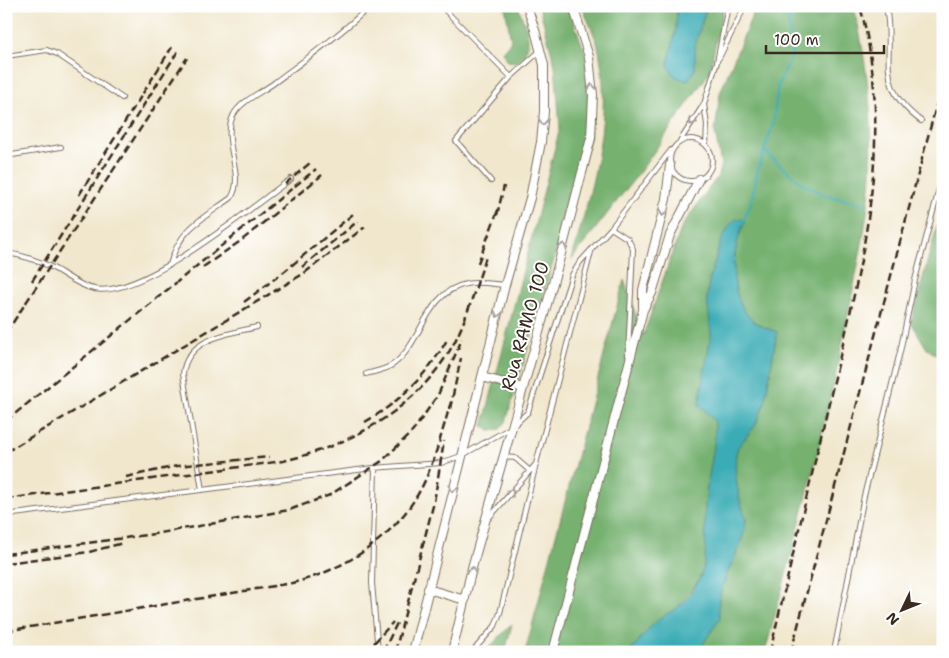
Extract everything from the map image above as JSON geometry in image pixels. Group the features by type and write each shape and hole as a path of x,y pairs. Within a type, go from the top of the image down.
{"street":[{"name":"Rua RAMO 100","path":"414,652 428,589 505,285 530,198 541,142 544,112 544,65 527,6"},
{"name":"Rua RAMO 100","path":"452,652 464,600 557,269 591,138 593,94 589,57 573,6"},
{"path":"643,310 644,290 666,199 670,165"},
{"path":"553,652 643,310 652,293 670,235 699,179"},
{"path":"482,378 523,388"},
{"path":"428,589 464,600"}],"lane":[{"path":"170,265 174,247 182,236 235,192 237,186 231,152 230,122 236,110 275,82 370,6"},
{"path":"441,6 510,77"},
{"path":"6,515 375,468 441,464 462,456 512,427 523,419 532,402 572,275 680,141 704,104 717,62 728,6"},
{"path":"717,62 745,6"},
{"path":"886,6 890,80 894,93 900,102 921,121"},
{"path":"6,56 47,50 57,54 122,98"},
{"path":"491,181 456,141 510,77 540,51"},
{"path":"674,147 671,152 670,165 674,173 682,179 690,181 699,179 711,168 712,160 706,145 707,125 704,104"},
{"path":"680,141 694,138 706,145"},
{"path":"6,156 61,147"},
{"path":"834,652 846,600 864,496 900,352 915,280 943,174"},
{"path":"6,253 20,255 52,268 92,288 106,290 132,284 170,265 291,179"},
{"path":"611,228 628,239 632,249 628,362"},
{"path":"472,652 486,638 500,613 536,464 592,248"},
{"path":"366,374 384,369 399,360 437,301 455,287 478,283 505,285"},
{"path":"202,490 183,374 184,363 198,346 224,334 257,327"},
{"path":"504,456 515,458 530,470"},
{"path":"487,521 536,464"},
{"path":"375,468 372,583 378,652"}],"green space":[{"path":"505,6 518,6 528,36 526,49 516,63 508,61 502,52 511,41"},
{"path":"539,6 568,6 587,58 590,137 506,422 500,429 491,431 483,426 560,128 555,65"},
{"path":"582,6 677,6 676,29 668,65 695,70 695,45 707,6 724,6 709,73 642,169 572,259 592,184 601,134 603,108 603,82 599,50"},
{"path":"756,6 854,6 867,77 872,150 869,198 864,234 835,379 807,496 765,652 698,652 720,618 718,607 720,595 744,531 746,517 737,486 736,454 738,447 755,426 765,402 777,332 753,321 743,309 738,297 734,272 735,258 740,233 745,222 741,219 736,219 726,232 720,245 713,274 711,336 699,404 715,422 716,440 705,506 706,561 699,580 676,610 659,619 630,652 525,652 624,280 643,336 682,226 718,176 721,164 715,132 720,93"},
{"path":"943,204 943,359 927,349 911,322"},
{"path":"512,624 505,652 485,652"}],"water":[{"path":"677,6 707,6 695,45 695,70 687,81 675,77 668,65 676,29"},
{"path":"736,219 741,219 745,222 740,233 735,258 735,285 738,297 750,318 759,325 777,332 765,402 755,426 738,447 736,454 737,486 746,517 744,531 720,595 718,607 720,618 698,652 630,652 654,624 686,599 702,572 705,551 705,505 715,432 715,422 699,404 711,334 707,298 709,280 721,241 729,226"}],"waterway":[{"path":"742,224 751,203 757,172 773,125 778,85 792,55 788,17 780,6"},
{"path":"764,151 800,182 825,195 865,204"}],"railway":[{"path":"770,652 853,301 870,203 875,154 875,105 870,56 860,6"},
{"path":"79,195 172,47"},
{"path":"32,281 178,51"},
{"path":"6,333 187,58"},
{"path":"791,652 943,80"},
{"path":"285,184 310,163"},
{"path":"6,421 316,169"},
{"path":"203,267 242,240 322,175"},
{"path":"497,215 504,186"},
{"path":"478,263 498,210"},
{"path":"244,302 285,271 353,214"},
{"path":"302,267 358,221"},
{"path":"6,452 303,274 365,227"},
{"path":"6,499 283,461 309,454 358,434 403,405 422,387 439,366 459,333 486,257"},
{"path":"365,422 402,396 423,375 448,338"},
{"path":"6,554 154,534 289,510 330,495 382,461 413,431 438,395 462,339"},
{"path":"450,409 461,358"},
{"path":"6,631 292,583 314,577 335,568 374,544 407,511 429,471 451,402"},
{"path":"395,652 434,502 444,441"},
{"path":"126,477 177,466 269,457"},
{"path":"6,563 89,552 123,543"},
{"path":"366,652 393,622"},
{"path":"383,652 397,623"}]}
